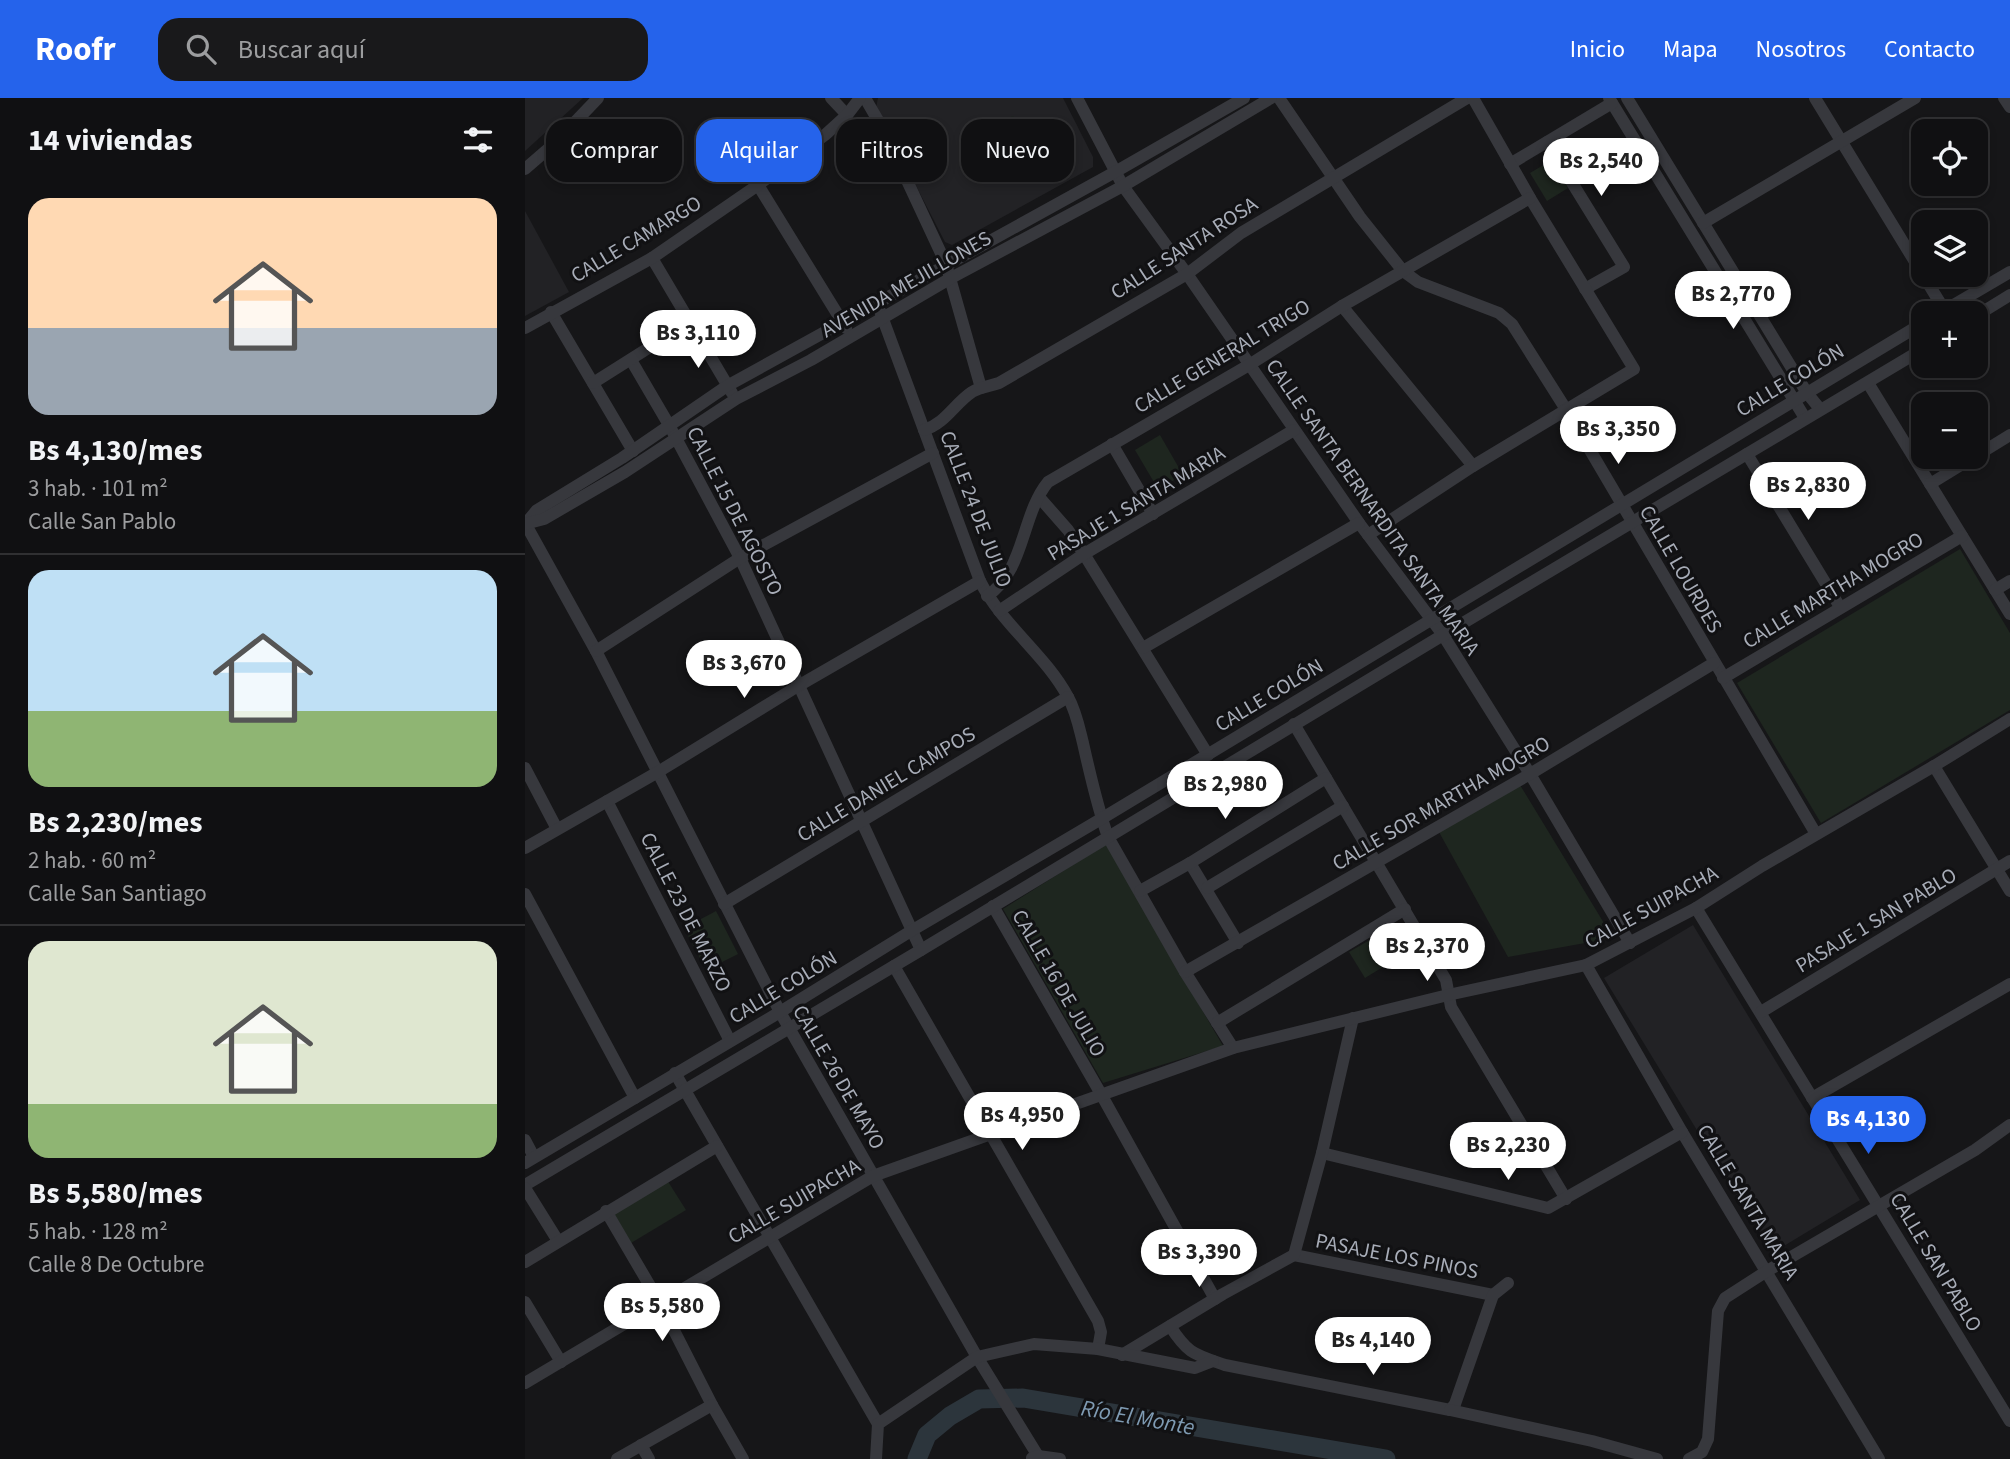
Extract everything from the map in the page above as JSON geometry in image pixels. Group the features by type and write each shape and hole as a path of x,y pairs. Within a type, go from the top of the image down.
{"street":[{"path":"525,169 599,98"},
{"path":"831,98 847,115"},
{"path":"862,98 883,129 946,264 981,388"},
{"name":"CALLE CAMARGO","path":"525,328 652,258 825,135 862,98"},
{"name":"CALLE SANTA BERNARDITA SANTA MARIA","path":"1077,98 1123,186 1359,523 1443,635 1530,774 1630,943"},
{"name":"AVENIDA MEJILLONES","path":"525,523 537,510 633,451 727,386 1244,98"},
{"name":"AVENIDA MEJILLONES","path":"525,523 544,519 625,472 736,399 851,337 951,278 1123,186 1271,98"},
{"name":"CALLE LOURDES","path":"1279,98 1360,217 1403,271 1418,282 1499,313 1512,324 1567,411 1816,834"},
{"name":"CALLE SANTA ROSA","path":"924,430 935,427 944,420 964,398 981,388 999,383 1187,274 1241,233 1467,98"},
{"path":"1368,535 1473,466 1634,369 1473,98"},
{"path":"1627,98 1807,393 1820,409"},
{"path":"1815,98 1936,301"},
{"path":"1703,223 1915,98"},
{"path":"2004,98 2010,107"},
{"path":"1510,163 1610,100 1805,418"},
{"path":"1547,142 1624,267 1585,289"},
{"path":"758,185 851,337"},
{"name":"CALLE GENERAL TRIGO","path":"987,596 999,588 1010,570 1039,496 1048,482 1249,365 1342,306 1530,198"},
{"path":"652,258 688,323 736,399"},
{"path":"1961,301 2010,272"},
{"path":"1988,309 2010,295"},
{"name":"CALLE 24 DE JULIO","path":"875,303 884,317 987,596 1054,676 1068,697 1076,715 1101,819 1108,837 1185,972 1233,1048"},
{"path":"1342,306 1473,466"},
{"path":"551,312 633,451"},
{"path":"593,383 688,323"},
{"name":"CALLE COLÓN","path":"530,1160 1911,330"},
{"name":"CALLE COLÓN","path":"525,1186 1911,356"},
{"name":"CALLE 15 DE AGOSTO","path":"631,360 676,437 740,558 921,950"},
{"path":"1868,383 2010,614"},
{"name":"PASAJE 1 SANTA MARIA","path":"999,611 1084,554 1294,430"},
{"path":"1988,448 2010,435"},
{"path":"1112,444 1153,514"},
{"path":"596,651 740,558 933,453"},
{"path":"1747,454 1840,607"},
{"path":"1930,484 1954,469"},
{"path":"1039,496 1084,554 1208,755"},
{"name":"CALLE 26 DE MAYO","path":"525,523 596,651 788,1027 977,1357 1027,1439 1034,1458"},
{"path":"1143,648 1359,523"},
{"name":"CALLE MARTHA MOGRO","path":"1723,678 1962,536"},
{"path":"525,848 980,581"},
{"path":"1995,590 2010,581"},
{"name":"CALLE SOR MARTHA MOGRO","path":"1185,972 1530,774 1714,663"},
{"name":"CALLE DANIEL CAMPOS","path":"724,904 1068,697"},
{"name":"CALLE SUIPACHA","path":"525,1383 873,1176 1233,1048 1448,995 1586,965 1696,908 2010,719"},
{"path":"1294,724 1446,980 1451,1007 1566,1199"},
{"path":"1934,766 2010,891"},
{"path":"525,768 557,830"},
{"path":"1140,891 1326,778"},
{"name":"CALLE 23 DE MARZO","path":"607,801 730,1041"},
{"path":"1206,888 1343,806"},
{"name":"PASAJE 1 SAN PABLO","path":"1761,1012 2010,861"},
{"path":"1190,863 1238,943"},
{"path":"525,894 635,1098"},
{"name":"CALLE 16 DE JULIO","path":"993,906 1215,1299"},
{"name":"CALLE SAN PABLO","path":"1696,908 2010,1421"},
{"path":"1217,1023 1405,909"},
{"name":"CALLE SANTA MARIA","path":"1586,965 1682,1132 1878,1459"},
{"path":"894,966 1098,1321 1101,1332 1098,1349"},
{"path":"1812,1098 2010,984"},
{"path":"1122,1355 1294,1255 1322,1153 1353,1018"},
{"path":"675,1073 878,1424 876,1459"},
{"path":"1689,1459 1702,1452 1708,1439 1718,1311 1725,1298 1767,1270 1975,1150 2010,1125"},
{"path":"1322,1153 1548,1208 1682,1132"},
{"path":"525,1140 530,1160"},
{"path":"525,1262 717,1146"},
{"path":"525,1186 558,1241"},
{"path":"606,1211 660,1303 743,1459"},
{"name":"PASAJE LOS PINOS","path":"1294,1255 1493,1295"},
{"path":"1450,1410 1455,1404 1493,1295 1508,1283"},
{"path":"525,1302 561,1362"},
{"path":"1170,1325 1181,1343 1192,1353 1213,1361 1592,1441 1657,1459"},
{"path":"878,1424 977,1357 1034,1344 1098,1349 1195,1368 1213,1361"},
{"path":"617,1459 712,1405"},
{"path":"641,1445 649,1459"},
{"path":"1034,1458 1060,1459"}],"shaded area":[{"path":"525,98 583,98 560,119 546,119 546,132 525,151"},
{"path":"878,98 1063,98 1074,119 961,119 961,182 1066,182 952,245 945,242 914,182 947,182 947,119 882,119 876,108"},
{"path":"1074,120 1093,157 1093,167 1074,178"},
{"path":"1552,160 1568,188 1547,201 1530,173"},
{"path":"525,211 569,292 525,316"},
{"path":"1160,435 1183,475 1158,489 1135,450"},
{"path":"1960,549 2010,633 2010,710 1821,823 1737,683"},
{"path":"1520,785 1613,938 1508,957 1439,832"},
{"path":"1106,844 1223,1046 1103,1083 1003,909"},
{"path":"716,911 738,954 706,970 684,928"},
{"path":"1693,925 1860,1200 1772,1253 1604,978"},
{"path":"1394,926 1409,951 1365,978 1349,952"},
{"path":"667,1180 686,1210 631,1243 613,1214"}],"waterway":[{"name":"Río El Monte","path":"917,1459 927,1435 950,1416 979,1399 1023,1398 1386,1459"}]}
